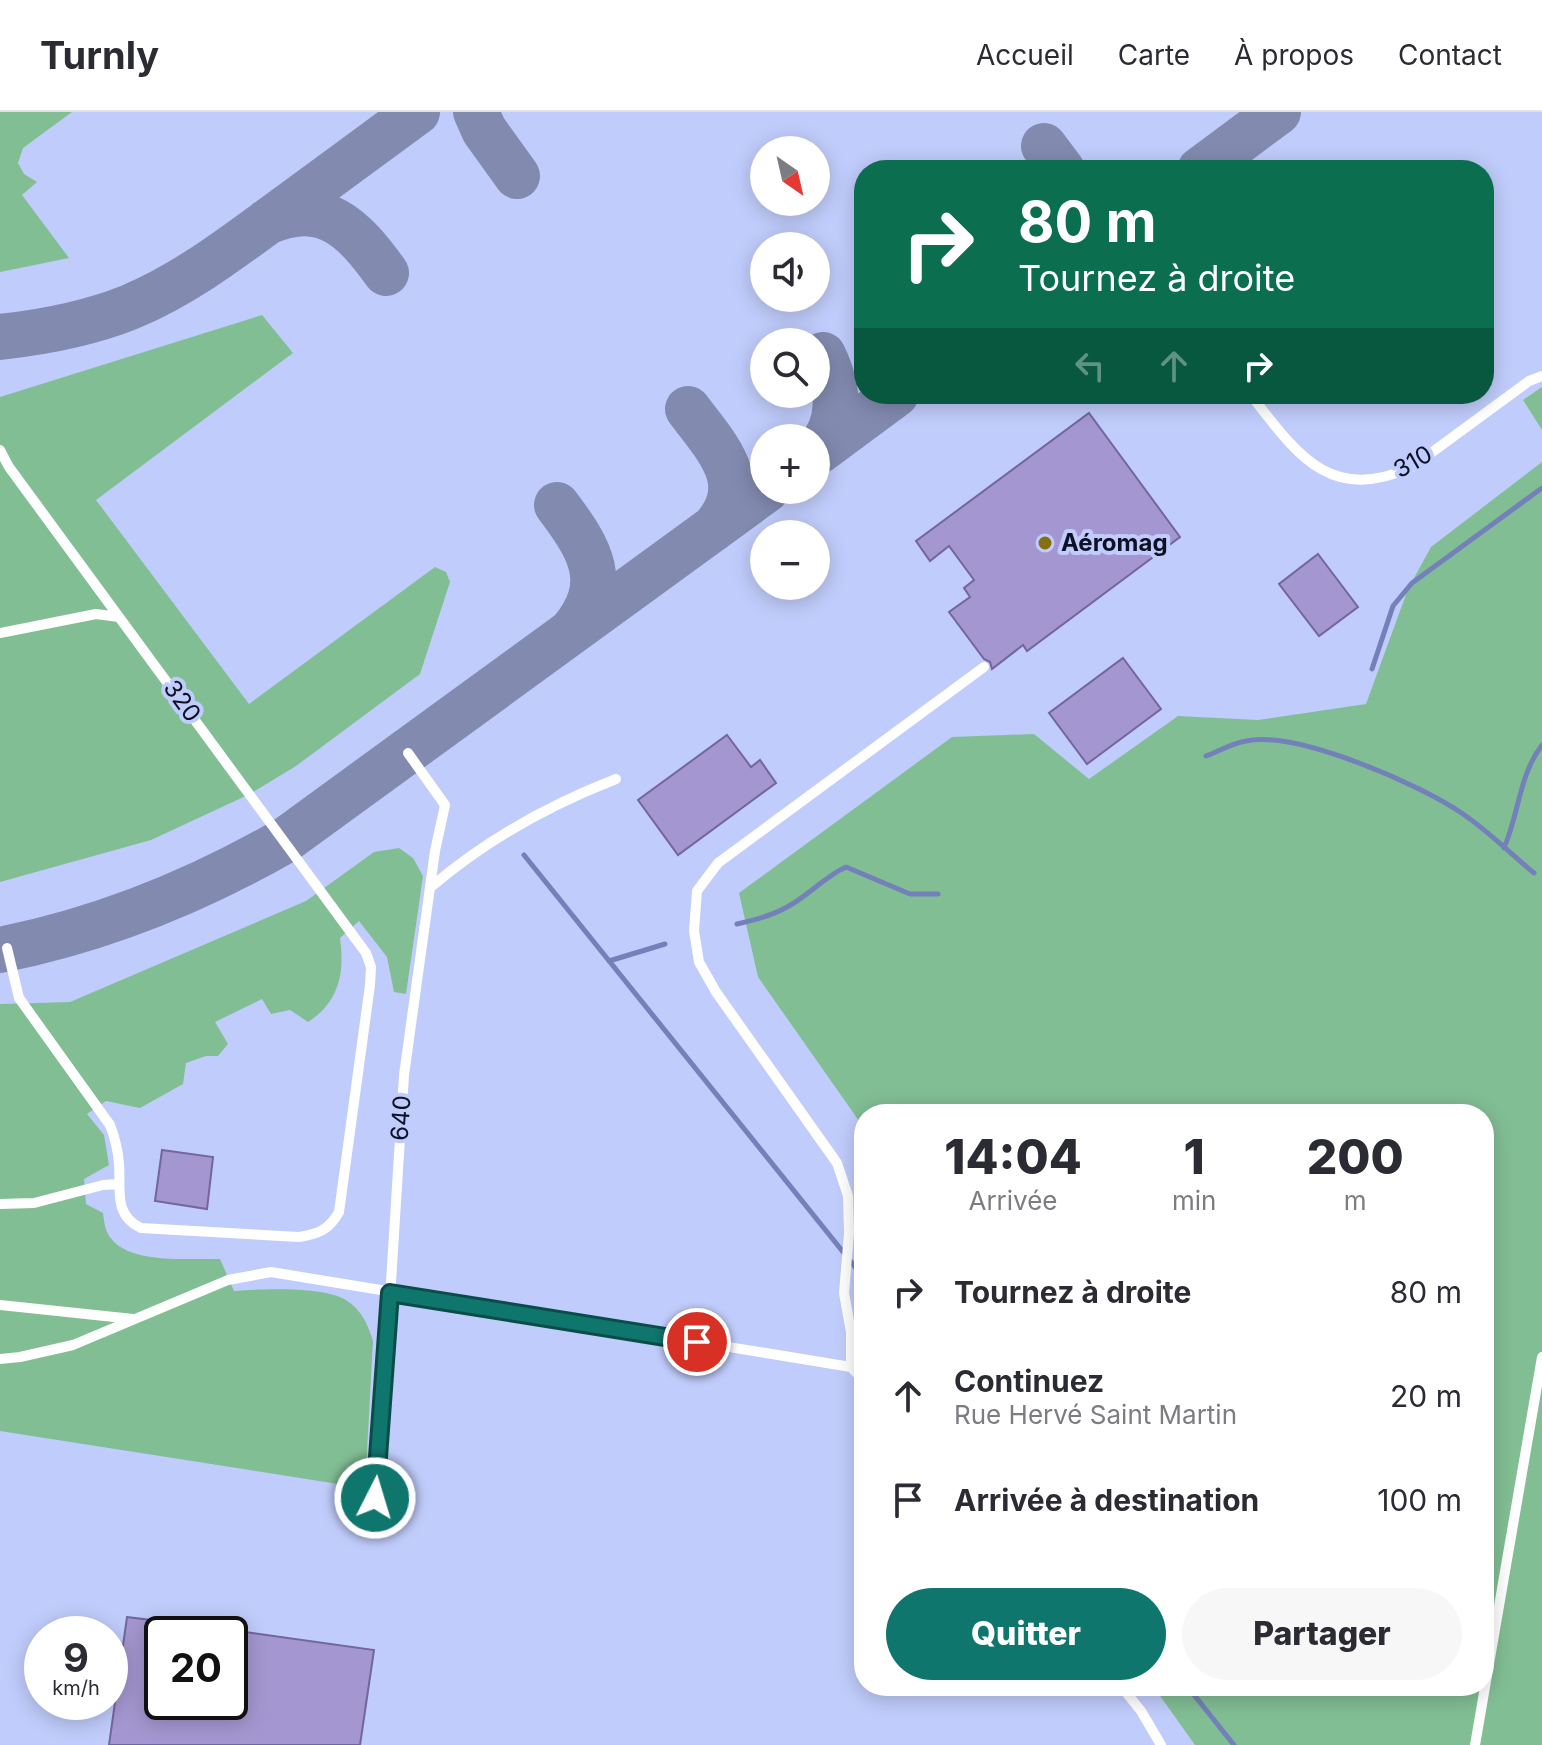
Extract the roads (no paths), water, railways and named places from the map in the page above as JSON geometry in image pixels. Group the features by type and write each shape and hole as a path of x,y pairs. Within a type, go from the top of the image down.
{"lane":[{"name":"310","path":"1258,404 1292,447 1312,466 1332,476 1353,481 1373,480 1412,467 1529,381 1542,376"},
{"name":"320","path":"0,450 9,467 357,938 371,967 339,1212 332,1224 318,1234 299,1237 141,1228 131,1223 122,1211 119,1184"},
{"path":"0,633 96,614 119,617"},
{"path":"851,1367 851,1332 844,1293 849,1233 848,1196 837,1163 716,992 699,962 694,931 697,891 718,863 984,667"},
{"name":"640","path":"375,1498 404,1075 435,851 445,805 408,753"},
{"path":"431,887 482,847 579,793 616,779"},
{"path":"0,1204 34,1203 103,1185 119,1184 117,1146 110,1125 19,998 7,948"},
{"path":"0,1359 73,1345 228,1280 271,1272 851,1367 854,1370"},
{"path":"0,1305 135,1320"},
{"path":"1494,1635 1542,1357"},
{"path":"1129,1696 1161,1745"},
{"path":"1475,1745 1483,1696"}],"waterway":[{"path":"1372,669 1393,606 1412,583 1542,488"},
{"path":"1206,756 1241,742 1268,740 1296,744 1358,762 1444,802 1490,835 1534,873"},
{"path":"1504,848 1528,769 1542,745"},
{"path":"524,855 854,1266"},
{"path":"737,924 787,907 846,867 910,894 938,894"},
{"path":"609,961 665,944"},
{"path":"1195,1696 1234,1745"}],"place":[{"name":"Aéromag","path":"1045,543"}]}
